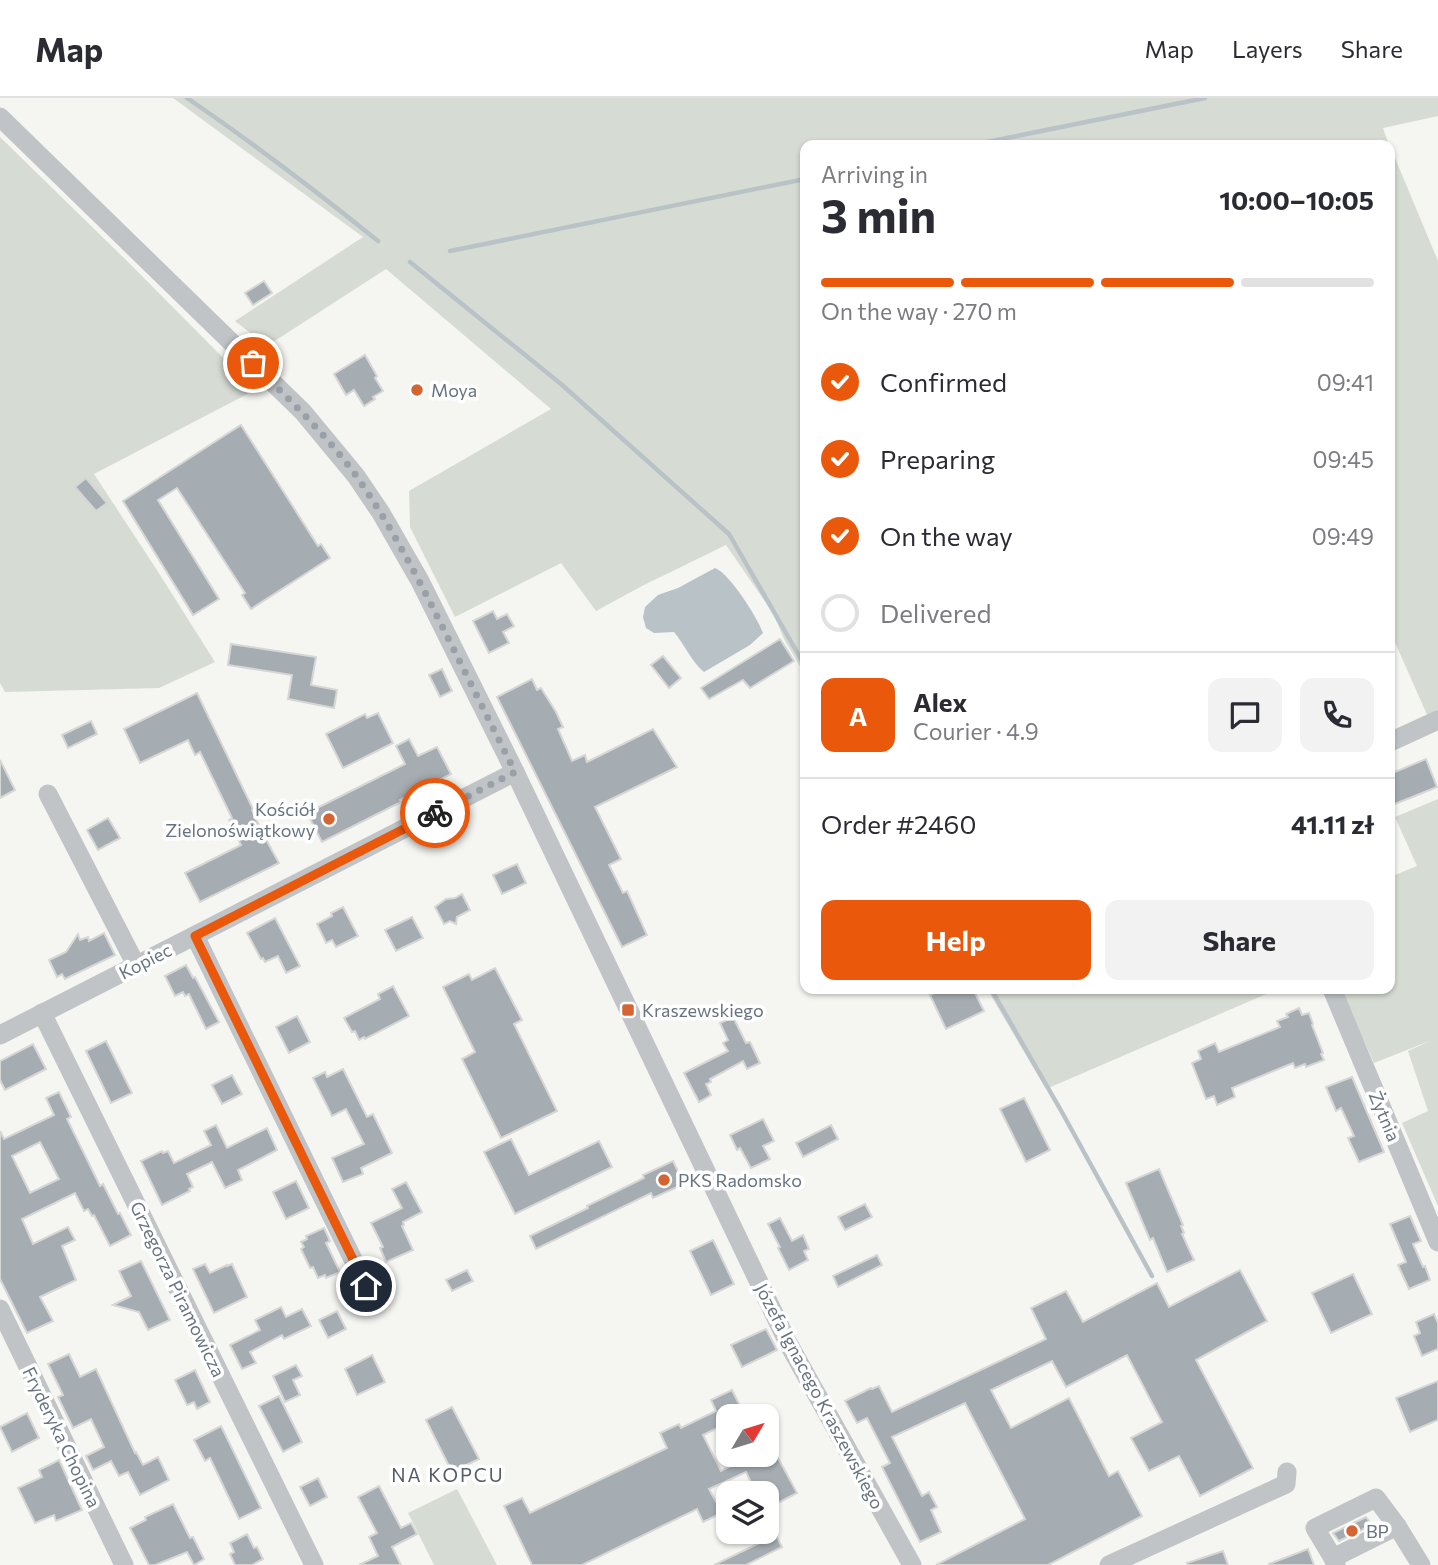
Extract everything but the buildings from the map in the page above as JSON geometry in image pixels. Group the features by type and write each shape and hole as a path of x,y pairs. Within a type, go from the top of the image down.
{"street":[{"name":"Józefa Ignacego Kraszewskiego","path":"0,117 303,412 356,476 402,548 515,772 788,1343 912,1565"},
{"path":"1395,740 1438,720"},
{"name":"Kopiec","path":"0,1035 515,772"},
{"path":"48,794 136,965"},
{"path":"195,936 366,1286"},
{"name":"Żytnia","path":"1334,994 1438,1242"},
{"name":"Grzegorza Piramowicza","path":"42,1013 314,1565"},
{"name":"Fryderyka Chopina","path":"0,1309 124,1565"},
{"path":"1109,1565 1286,1485 1287,1472"},
{"path":"1396,1527 1334,1562 1315,1528 1376,1498 1396,1527 1421,1565"}],"shaded area":[{"path":"173,98 1438,98 1438,116 1383,128 1387,140 800,140 800,666 773,613 726,545 596,611 561,563 455,617 410,527 409,491 551,409 386,269 267,346 235,321 363,237"},
{"path":"0,137 255,390 94,474 215,662 159,688 5,692 0,683"},
{"path":"1395,158 1438,261 1438,713 1428,717 1395,642"},
{"path":"715,568 735,587 763,633 750,645 704,672 674,632 654,633 646,628 643,617 645,607 658,595 678,588"},
{"path":"1438,799 1438,1206 1402,1123 1428,1111 1408,1051 1432,1040 1374,1063 1343,994 1395,994 1395,875 1417,866 1395,817"},
{"path":"990,994 1266,994 1046,1089"},
{"path":"457,1489 497,1565 434,1565 408,1513"}],"waterway":[{"path":"187,98 236,132 378,241"},
{"path":"997,140 1205,98"},
{"path":"450,251 800,180"},
{"path":"410,262 561,384 729,534 800,657"},
{"path":"994,994 1152,1276"}],"way so far":[{"path":"253,363 303,412 356,476 381,513 402,548 515,772 435,813"}],"place":[{"name":"Moya","path":"417,390"},
{"name":"Kościół Zielonoświątkowy","path":"329,819"},
{"name":"Kraszewskiego","path":"628,1010"},
{"name":"PKS Radomsko","path":"664,1180"},
{"name":"BP","path":"1352,1531"}],"district":[{"name":"NA KOPCU","path":"448,1474"}],"route":[{"path":"366,1286 195,936 435,813"}]}
